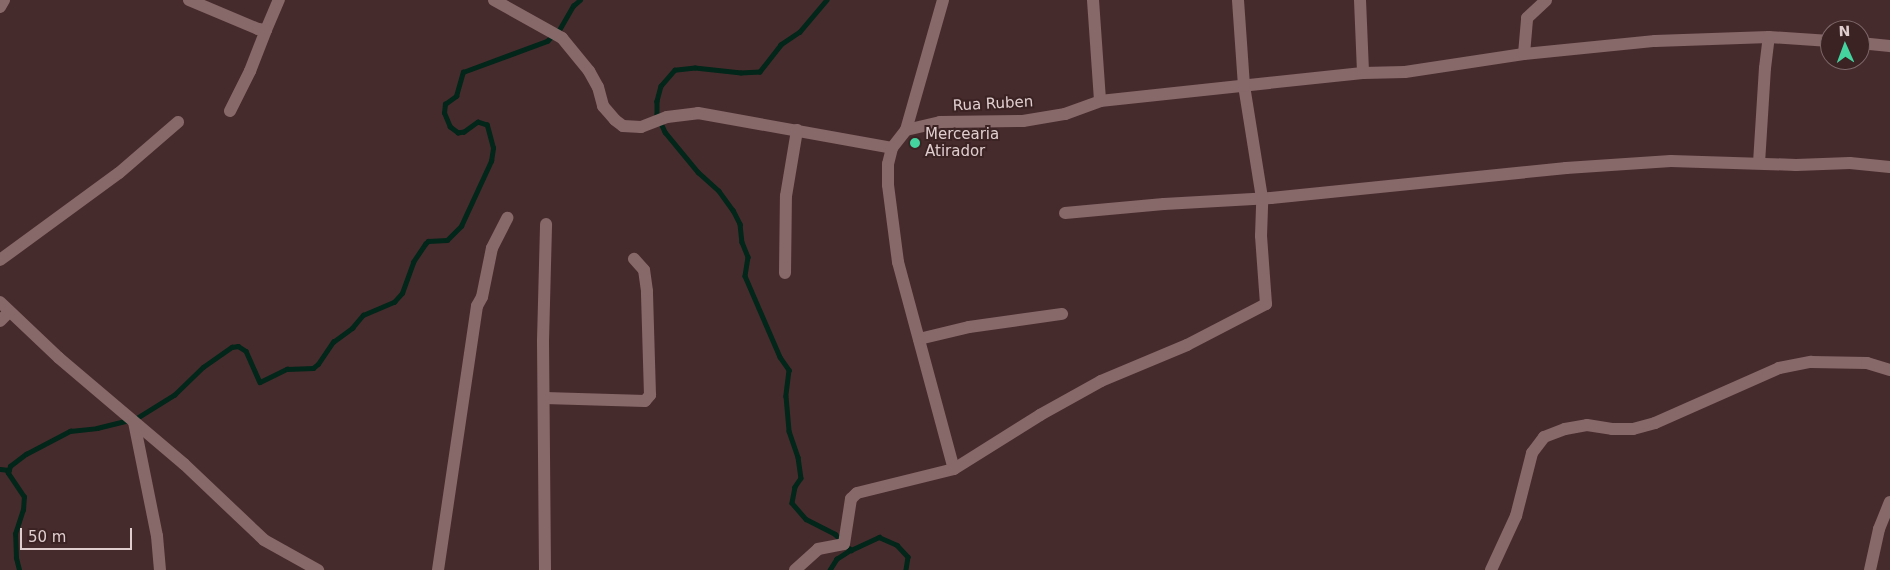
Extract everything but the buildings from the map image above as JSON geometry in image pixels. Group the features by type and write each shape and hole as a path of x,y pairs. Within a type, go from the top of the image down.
{"street":[{"path":"0,7 4,0"},
{"path":"189,0 258,29 266,30"},
{"path":"230,111 250,71 279,0"},
{"path":"494,0 562,38 589,71 598,87 604,106 623,126 641,127 667,117 698,113 722,119 797,130 892,148"},
{"path":"943,0 906,130 892,148 888,164 892,224 898,262 954,469"},
{"path":"1093,0 1100,101"},
{"path":"795,570 818,549 844,544 851,499 857,493 954,469 1040,415 1101,381 1187,345 1266,304 1261,236 1262,198 1244,86 1238,0"},
{"path":"1360,0 1363,73"},
{"path":"1524,54 1527,18 1546,0"},
{"path":"1759,163 1765,68 1770,37"},
{"name":"Rua Ruben","path":"906,130 940,122 1023,121 1065,114 1100,101 1363,73 1405,72 1524,54 1655,41 1770,37 1820,40"},
{"path":"1870,44 1890,46"},
{"path":"0,260 119,173 178,122"},
{"path":"785,273 786,196 797,130"},
{"path":"1065,213 1262,198 1566,168 1671,162 1796,165 1850,163 1890,167"},
{"path":"438,570 477,306 482,297 492,248 507,218"},
{"path":"546,224 543,341 546,570"},
{"path":"545,398 644,402 650,395 648,291 644,270 634,259"},
{"path":"0,302 5,316 184,464 264,540 318,570"},
{"path":"919,339 969,327 1062,314"},
{"path":"1491,570 1516,516 1532,452 1544,437 1565,429 1588,425 1612,429 1633,429 1655,423 1779,368 1811,362 1867,362 1890,370"},
{"path":"134,422 157,536 160,570"},
{"path":"1870,570 1879,529 1890,502"}],"waterway":[{"path":"19,570 16,558 15,534 23,510 24,497 8,473 10,466 26,454 70,431 97,428 137,418 174,395 203,367 232,347 238,346 246,351 260,382 287,369 313,368 318,364 333,342 352,328 363,315 394,302 402,293 413,262 425,244 428,241 447,240 461,226 491,161 493,148 487,125 478,122 464,132 458,133 450,127 444,113 445,104 456,96 463,72 547,41 559,30 573,6 580,0"},
{"path":"827,0 800,32 781,45 760,72 741,73 695,68 675,70 661,86 657,101 657,114 665,132 698,172 719,191 733,210 740,224 742,242 748,257 745,276 780,357 789,370 786,396 789,431 798,457 801,478 795,487 792,503 806,519 835,534 851,550 837,559 830,570"},
{"path":"0,469 9,470"},
{"path":"851,550 879,537 897,545 908,557 906,570"}],"place":[{"name":"Mercearia Atirador","path":"915,143"}]}
